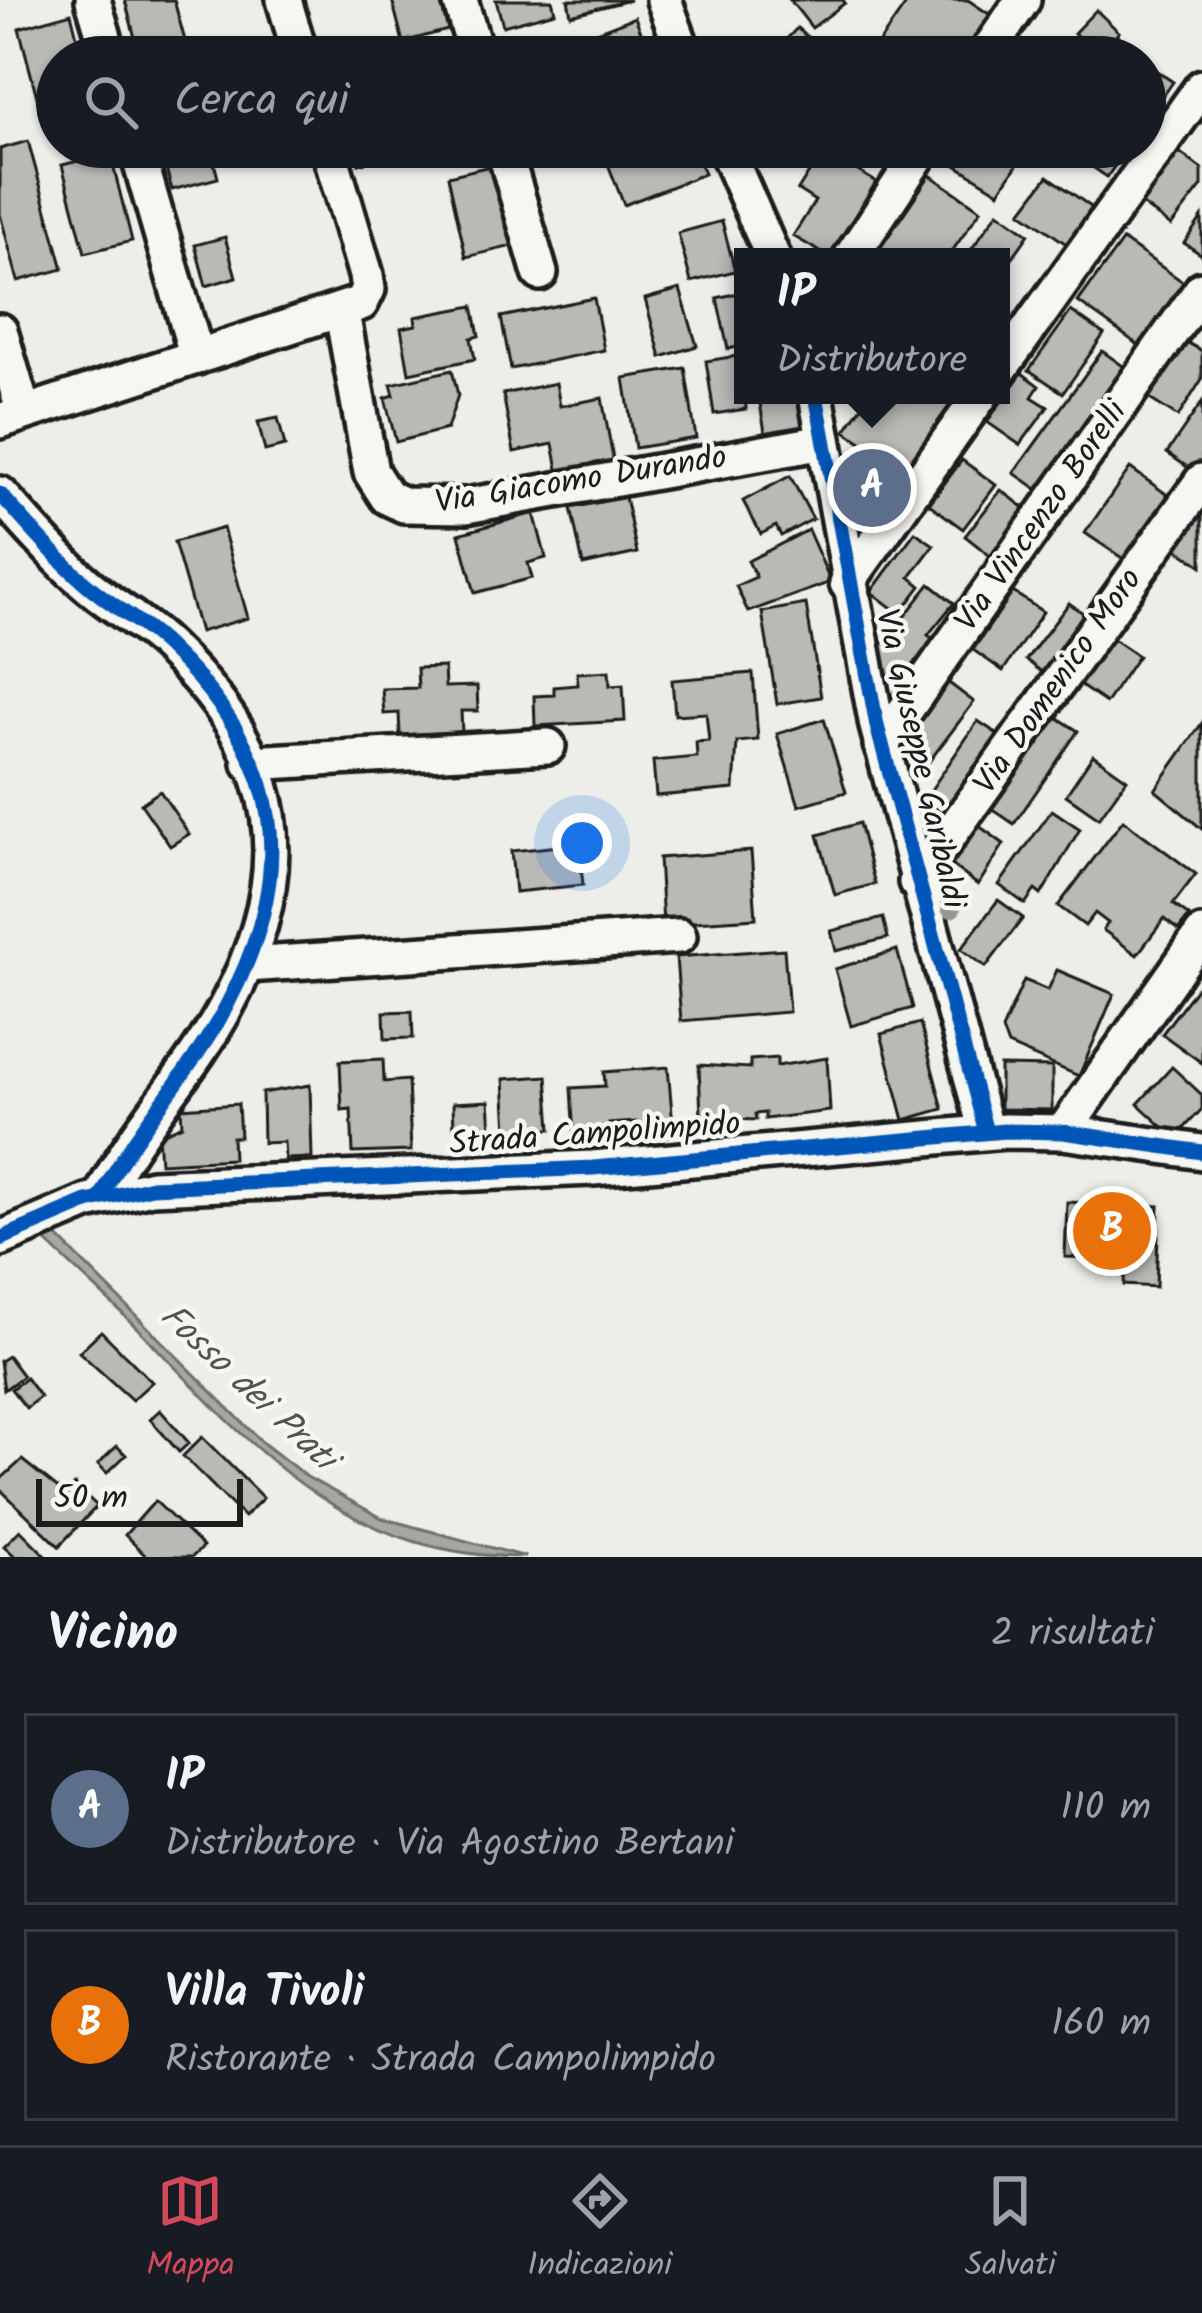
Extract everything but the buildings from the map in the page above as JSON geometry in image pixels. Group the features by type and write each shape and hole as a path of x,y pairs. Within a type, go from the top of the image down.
{"street":[{"path":"93,0 104,36"},
{"path":"284,0 295,36"},
{"path":"460,0 471,36"},
{"path":"998,36 1022,0"},
{"path":"670,2 679,36"},
{"path":"1166,137 1202,87"},
{"path":"142,168 196,357"},
{"path":"0,331 12,416 342,313 364,299 367,283 334,168"},
{"path":"509,168 540,273"},
{"path":"734,168 769,248"},
{"path":"856,248 910,168"},
{"path":"1010,355 1144,168"},
{"name":"Via Vincenzo Borelli","path":"881,745 1202,289"},
{"name":"Via Giacomo Durando","path":"342,313 371,472 387,497 404,505 466,506 824,442"},
{"name":"Via Giuseppe Garibaldi","path":"818,404 847,583 881,745 986,1132"},
{"path":"847,583 975,404"},
{"name":"Via Domenico Moro","path":"916,883 1202,481"},
{"path":"0,494 86,584 148,629 188,667 250,763 269,812 274,869 264,922 247,965 198,1056 101,1197"},
{"path":"250,763 548,746"},
{"path":"1063,1132 1202,934"},
{"path":"247,965 679,936"},
{"name":"Strada Campolimpido","path":"11,1234 101,1197 171,1186 593,1168 986,1132 1063,1132 1202,1152"}],"shaded area":[{"path":"54,1233 263,1443 307,1477 382,1518 526,1557 463,1552 406,1539 356,1518 310,1490 226,1419 43,1239"}],"cycle path":[{"path":"818,404 877,726 986,1132"},
{"path":"0,494 71,570 158,638 207,688 236,730 257,773 268,816 271,861 250,956 212,1032 101,1197"},
{"path":"0,1239 87,1202 152,1187 593,1168 1005,1131 1063,1132 1202,1152"}],"place":[{"name":"IP","path":"872,488"},
{"name":"Villa Tivoli","path":"1112,1231"}],"water label":[{"name":"Fosso dei Prati","path":"247,1388"}]}
